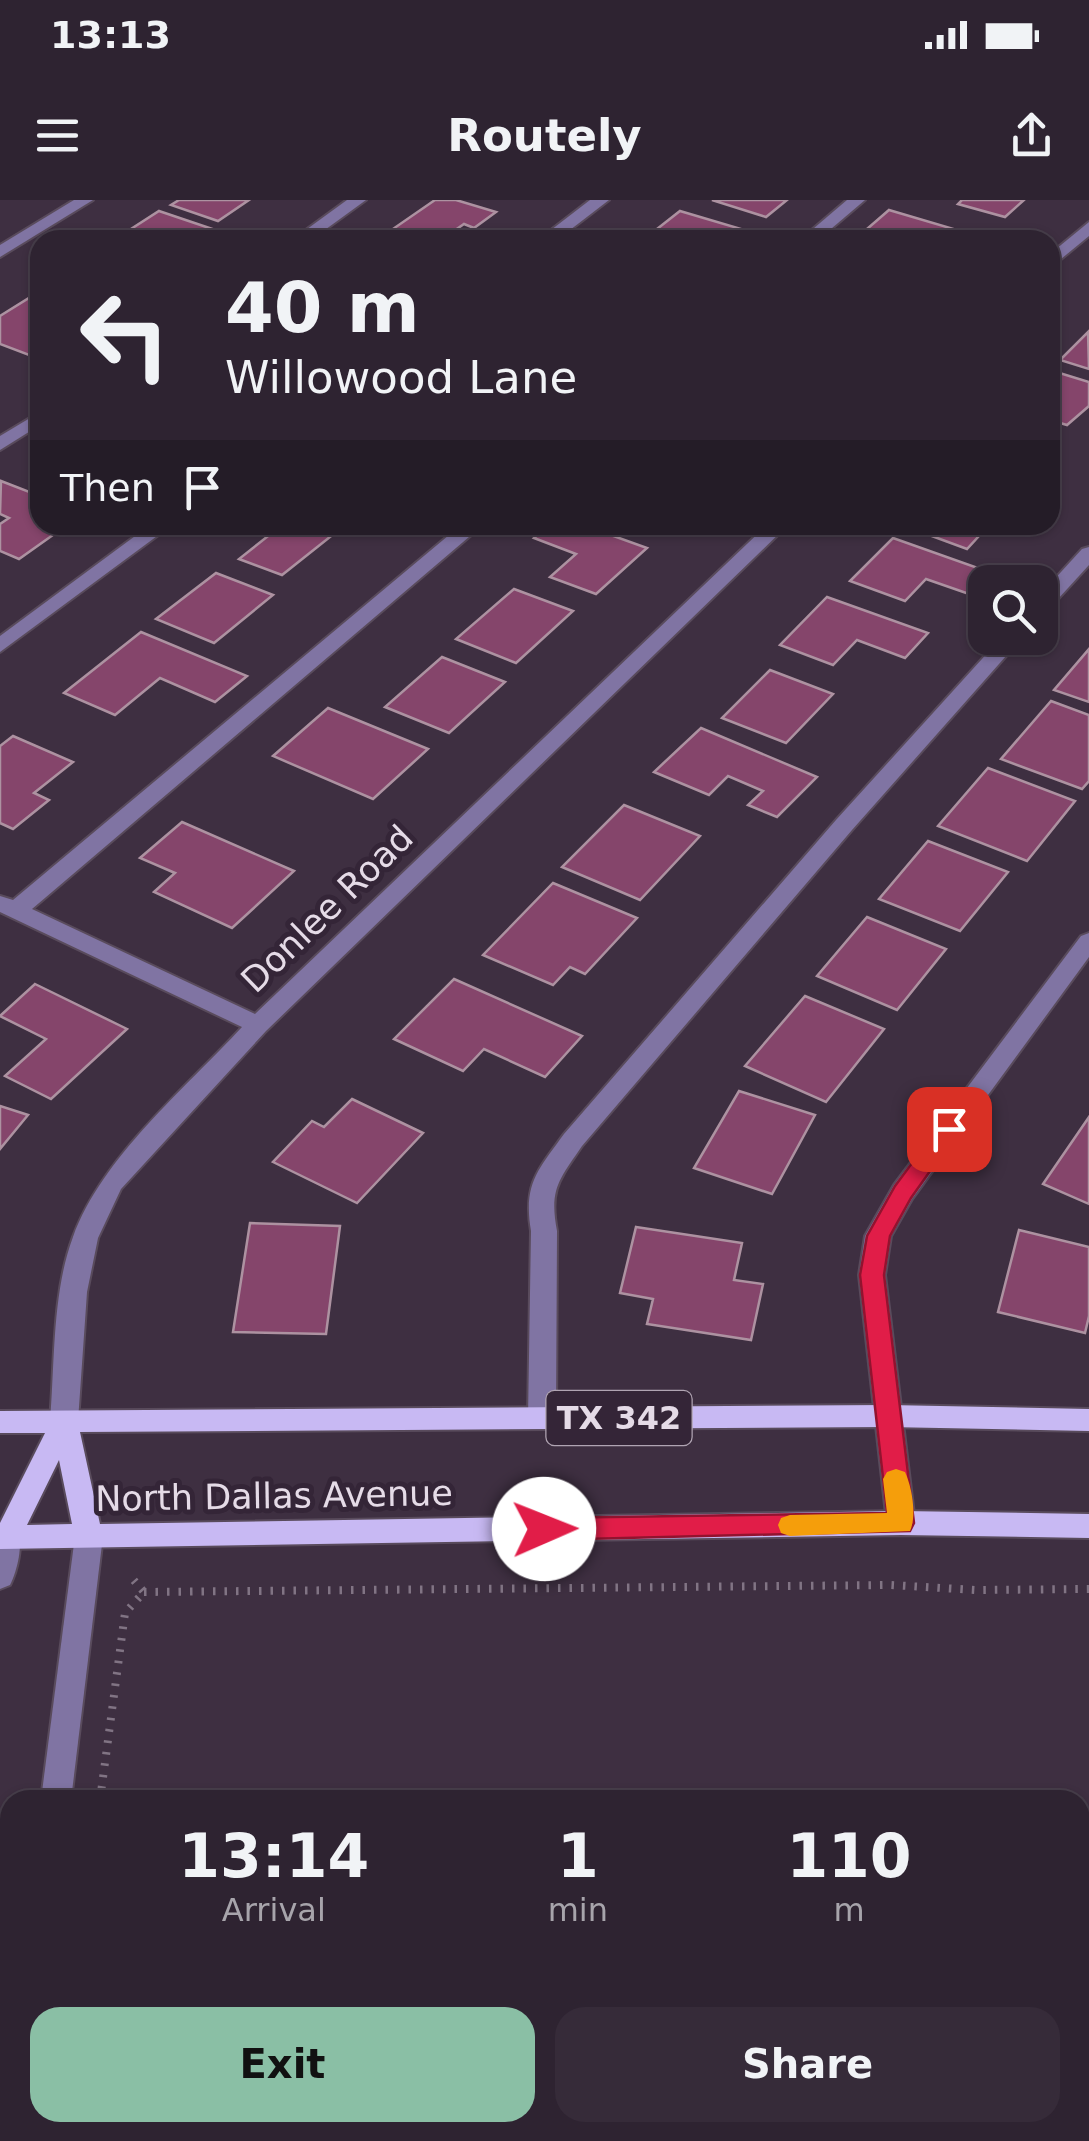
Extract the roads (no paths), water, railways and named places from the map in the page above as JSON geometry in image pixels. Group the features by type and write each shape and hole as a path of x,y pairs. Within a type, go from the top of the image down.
{"main road":[{"name":"TX 342","path":"0,1422 888,1416 1089,1420"},
{"path":"64,1421 90,1536"},
{"path":"4,1537 64,1421"},
{"name":"North Dallas Avenue","path":"4,1537 901,1523 1089,1526"}],"street":[{"path":"36,230 85,200"},
{"path":"314,230 358,200"},
{"path":"560,230 600,200"},
{"path":"820,230 858,200"},
{"path":"1060,255 1089,227"},
{"path":"0,252 30,234"},
{"path":"0,444 30,424"},
{"path":"0,646 149,535"},
{"path":"258,1025 8,907 461,535"},
{"name":"Donlee Road","path":"64,1421 74,1292 84,1238 111,1184 258,1025 768,535"},
{"path":"1058,587 1089,553"},
{"path":"542,1418 544,1231 538,1202 554,1165 656,1040 997,655"},
{"path":"901,1523 872,1275 878,1236 903,1192 1089,941"},
{"path":"57,1790 90,1536"},
{"path":"0,1576 4,1537"}]}
